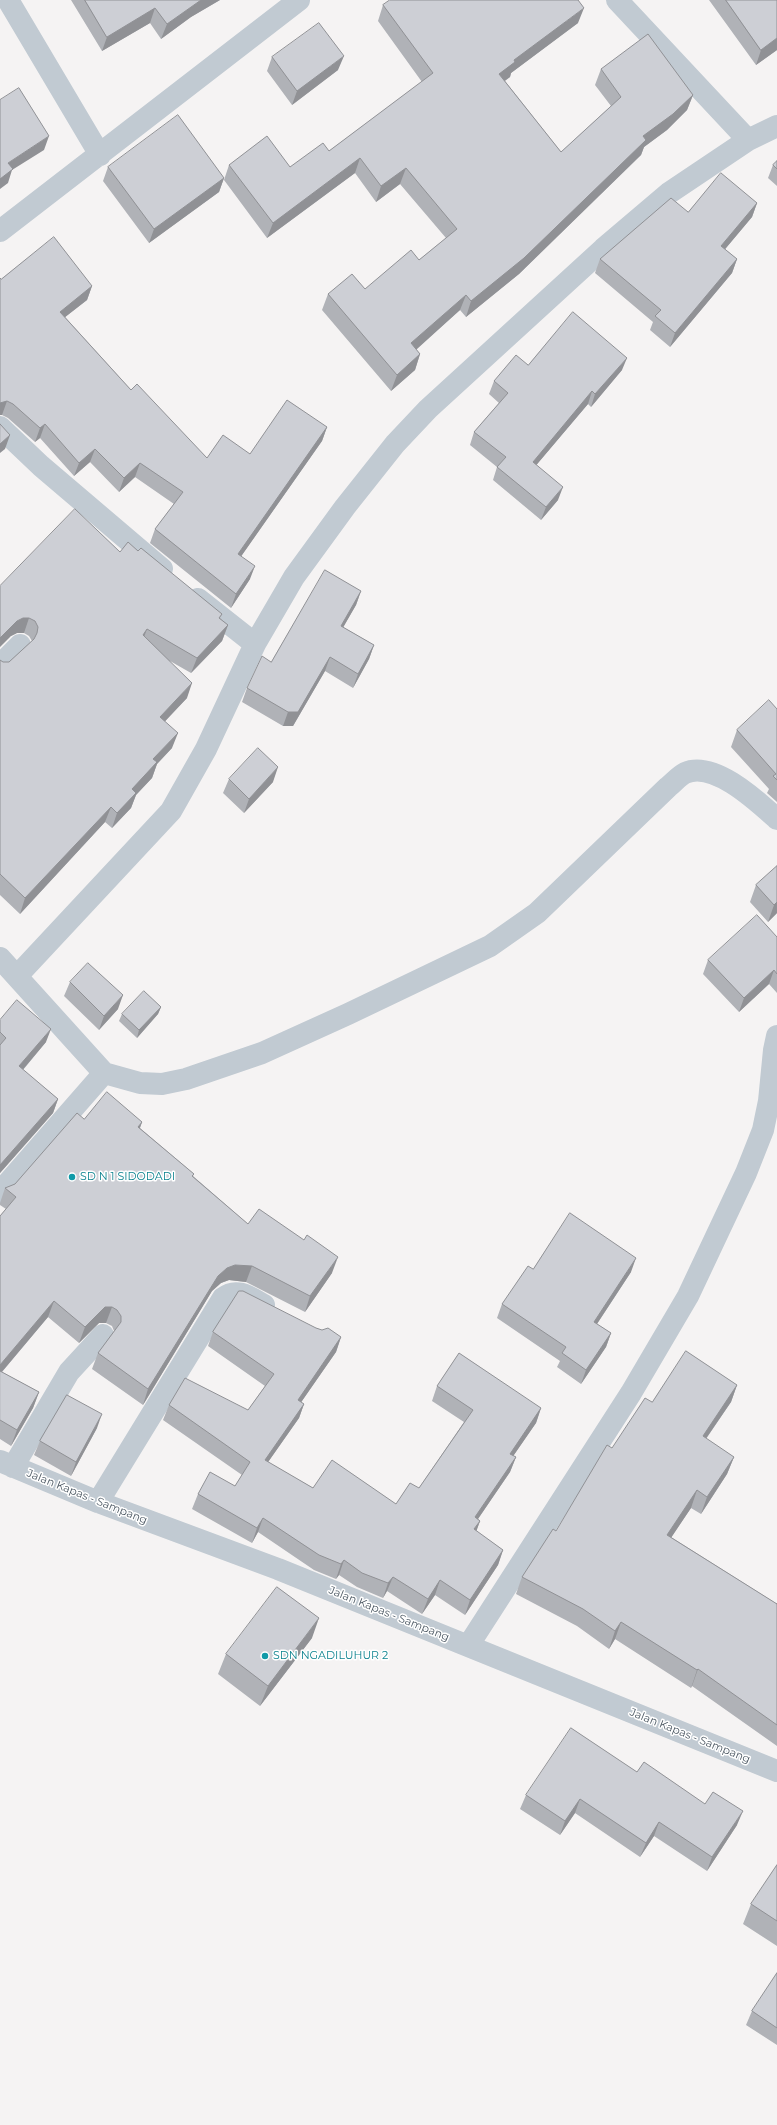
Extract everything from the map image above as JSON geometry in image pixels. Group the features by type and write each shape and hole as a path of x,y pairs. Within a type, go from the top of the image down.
{"street":[{"path":"8,0 100,155"},
{"path":"0,231 299,0"},
{"path":"617,0 748,140"},
{"path":"16,976 171,811 206,748 256,644 294,577 345,507 395,444 428,409 603,248 669,193 748,140 777,126"},
{"path":"0,427 53,476 180,584 256,644"},
{"path":"0,665 20,645"},
{"path":"0,958 104,1073 140,1083 162,1084 186,1079 262,1053 362,1008 490,946 537,913 668,787 685,773 706,771 729,780 777,819"},
{"path":"468,1646 631,1393 688,1296 746,1173 763,1130 769,1101 774,1050 777,1036"},
{"path":"0,1192 104,1073"},
{"path":"98,1502 223,1298 229,1293 241,1292 282,1314"},
{"path":"7,1464 69,1372 103,1335"},
{"name":"Jalan Kapas - Sampang","path":"7,1464 98,1502 278,1569 777,1771"}],"building":[{"path":"85,0 201,0 167,24 155,8 107,37"},
{"path":"390,0 578,0 584,8 514,60 515,62 499,74 561,152 621,97 601,69 648,34 693,95 673,114 643,136 646,140 524,258 471,301 466,295 411,343 420,354 397,375 328,294 352,274 365,289 411,250 419,260 457,229 406,168 381,186 360,158 273,223 229,165 267,136 290,167 323,143 329,151 433,73 383,5"},
{"path":"726,0 777,0 777,38 761,50"},
{"path":"319,23 344,56 297,91 272,57"},
{"path":"19,88 49,136 8,163 13,169 0,179 0,100"},
{"path":"178,115 224,178 154,229 108,167"},
{"path":"777,161 777,169 773,165"},
{"path":"721,173 757,203 721,246 737,259 675,333 655,316 661,310 600,259 671,198 688,212"},
{"path":"54,237 92,286 60,312 131,390 137,384 207,458 223,435 250,454 287,400 327,427 238,554 255,566 236,594 155,529 183,492 140,463 124,478 95,449 79,463 45,424 40,428 13,404 7,401 0,403 0,278 1,279"},
{"path":"573,312 627,358 595,394 592,391 533,462 563,487 546,507 497,467 506,457 474,432 508,393 494,381 516,355 528,365"},
{"path":"0,424 10,435 0,444"},
{"path":"75,509 120,552 128,542 138,551 141,548 222,614 219,618 228,625 197,658 147,629 143,635 192,683 160,717 178,733 153,759 157,762 132,789 136,793 117,813 111,807 25,898 0,874 0,660 3,662 9,662 34,639 38,627 35,621 29,618 23,618 17,621 0,638 0,586"},
{"path":"325,570 361,591 341,626 374,645 358,674 330,657 298,712 288,712 247,688 262,656 271,662"},
{"path":"769,700 777,709 777,780 773,776 776,774 737,730"},
{"path":"258,748 278,767 249,799 229,779"},
{"path":"777,866 777,902 774,905 756,885"},
{"path":"757,915 777,937 777,974 774,970 744,998 708,960"},
{"path":"88,963 123,995 104,1016 70,982"},
{"path":"144,991 161,1007 139,1030 122,1014"},
{"path":"17,1000 51,1029 19,1066 58,1099 0,1165 0,1045 6,1038 0,1032 0,1020"},
{"path":"107,1092 142,1122 138,1127 194,1174 192,1176 248,1224 259,1209 304,1240 307,1235 338,1257 310,1296 252,1266 235,1265 227,1268 218,1276 148,1389 98,1353 121,1322 121,1316 117,1310 112,1307 105,1307 85,1327 54,1301 0,1365 0,1216 16,1197 5,1188 15,1184 77,1113 84,1119"},
{"path":"570,1213 636,1258 594,1322 611,1333 586,1370 562,1353 566,1347 502,1304 528,1266 533,1269"},
{"path":"239,1291 243,1291 316,1328 322,1330 328,1328 341,1337 298,1400 304,1404 265,1460 313,1488 332,1460 396,1504 410,1483 419,1488 473,1410 437,1386 459,1353 541,1408 510,1454 516,1457 475,1517 480,1521 474,1529 503,1550 470,1600 440,1580 428,1599 393,1577 388,1583 362,1573 344,1560 341,1564 319,1555 263,1518 257,1528 198,1494 210,1472 235,1486 250,1462 169,1405 185,1378 248,1410 274,1374 213,1332"},
{"path":"686,1351 737,1385 703,1436 734,1457 707,1497 697,1490 667,1535 777,1604 777,1725 698,1669 697,1670 621,1622 615,1631 583,1609 522,1577 553,1529 556,1531 607,1445 612,1448 645,1398 652,1402"},
{"path":"0,1371 39,1392 17,1430 0,1420"},
{"path":"67,1395 102,1414 76,1462 40,1441"},
{"name":"SDN NGADILUHUR 2","path":"277,1587 319,1618 268,1686 226,1654"},
{"path":"571,1728 637,1772 644,1762 705,1804 713,1792 743,1811 712,1857 659,1822 646,1843 580,1799 565,1821 526,1795"},
{"path":"777,1865 777,1921 751,1904"},
{"path":"777,1973 777,2028 752,2011"}],"place":[{"name":"SD N 1 SIDODADI","path":"72,1177"},
{"name":"SDN NGADILUHUR 2","path":"265,1656"}]}
